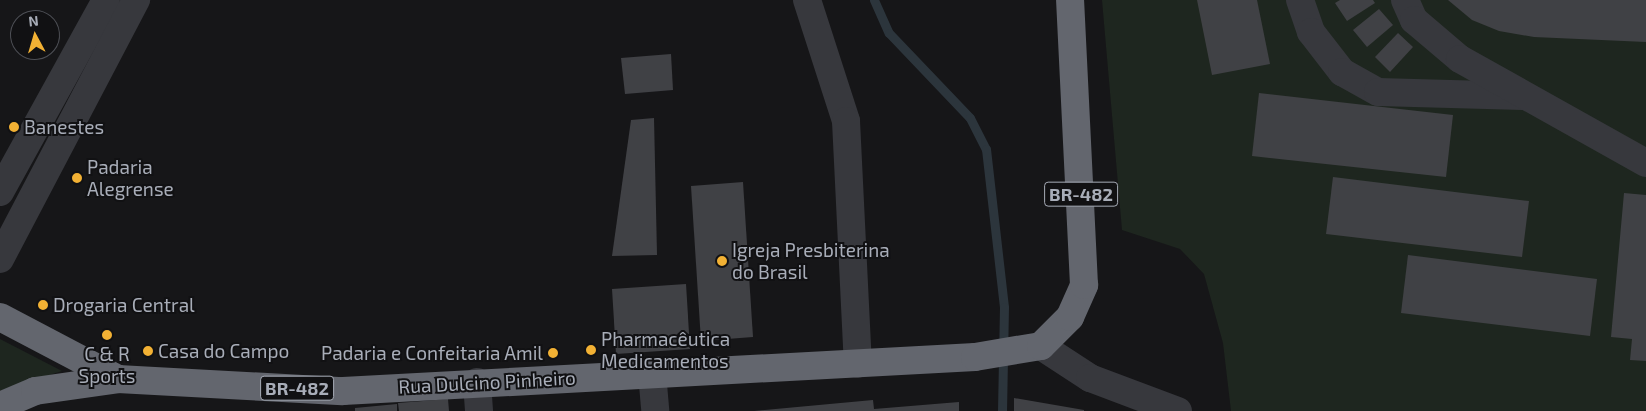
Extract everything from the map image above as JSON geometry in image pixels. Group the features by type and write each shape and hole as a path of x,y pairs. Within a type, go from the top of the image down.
{"highway":[{"name":"BR-482","path":"1041,346 1070,317 1084,285 1070,0"},
{"name":"BR-482","path":"0,317 118,379"},
{"name":"Rua Dulcino Pinheiro","path":"118,379 342,391 477,382 976,357 1015,353 1041,346"},
{"name":"BR-482","path":"0,406 35,392 118,379"}],"street":[{"path":"0,192 106,0"},
{"path":"0,259 136,0"},
{"path":"808,0 846,121 858,364"},
{"path":"1300,0 1311,32 1342,72 1378,92 1524,96"},
{"path":"1405,0 1414,20 1460,59 1646,163"},
{"path":"1041,346 1090,378 1155,405 1178,411"},
{"path":"652,373 655,411"},
{"path":"477,382 479,411"}],"shaded area":[{"path":"1102,0 1646,0 1646,411 1231,411 1223,343 1204,274 1180,249 1122,230"},
{"path":"0,339 62,371 0,391"}],"building":[{"path":"1197,0 1257,0 1270,64 1212,75"},
{"path":"1340,0 1373,0 1375,3 1347,21 1335,3"},
{"path":"1448,0 1646,0 1646,42 1534,37 1499,31 1472,20"},
{"path":"1379,9 1393,25 1367,47 1353,30"},
{"path":"1398,33 1413,47 1390,72 1375,57"},
{"path":"671,54 673,90 625,94 621,58"},
{"path":"1259,93 1453,115 1446,177 1252,156"},
{"path":"654,118 657,255 612,256 631,120"},
{"path":"1333,177 1529,201 1522,257 1326,234"},
{"name":"Igreja Presbiterina do Brasil","path":"743,182 753,337 701,341 691,186"},
{"path":"1624,193 1646,195 1646,361 1630,360 1632,339 1611,337"},
{"path":"1408,255 1597,279 1590,336 1401,313"},
{"path":"686,284 690,349 616,354 612,289"},
{"path":"1014,398 1084,410 1084,411 1014,411"},
{"path":"448,399 449,411 399,411 398,403"},
{"path":"873,400 874,409 959,402 959,411 754,411"},
{"path":"397,404 397,411 355,411 355,408"}],"waterway":[{"path":"874,0 889,33 970,118 986,149 1004,307 1002,411"}],"place":[{"name":"Banestes","path":"14,127"},
{"name":"Padaria Alegrense","path":"77,178"},
{"name":"Igreja Presbiterina do Brasil","path":"722,261"},
{"name":"Drogaria Central","path":"43,305"},
{"name":"C & R Sports","path":"107,335"},
{"name":"Pharmacêutica Medicamentos","path":"591,350"},
{"name":"Casa do Campo","path":"148,351"},
{"name":"Padaria e Confeitaria Amil","path":"553,353"}]}
